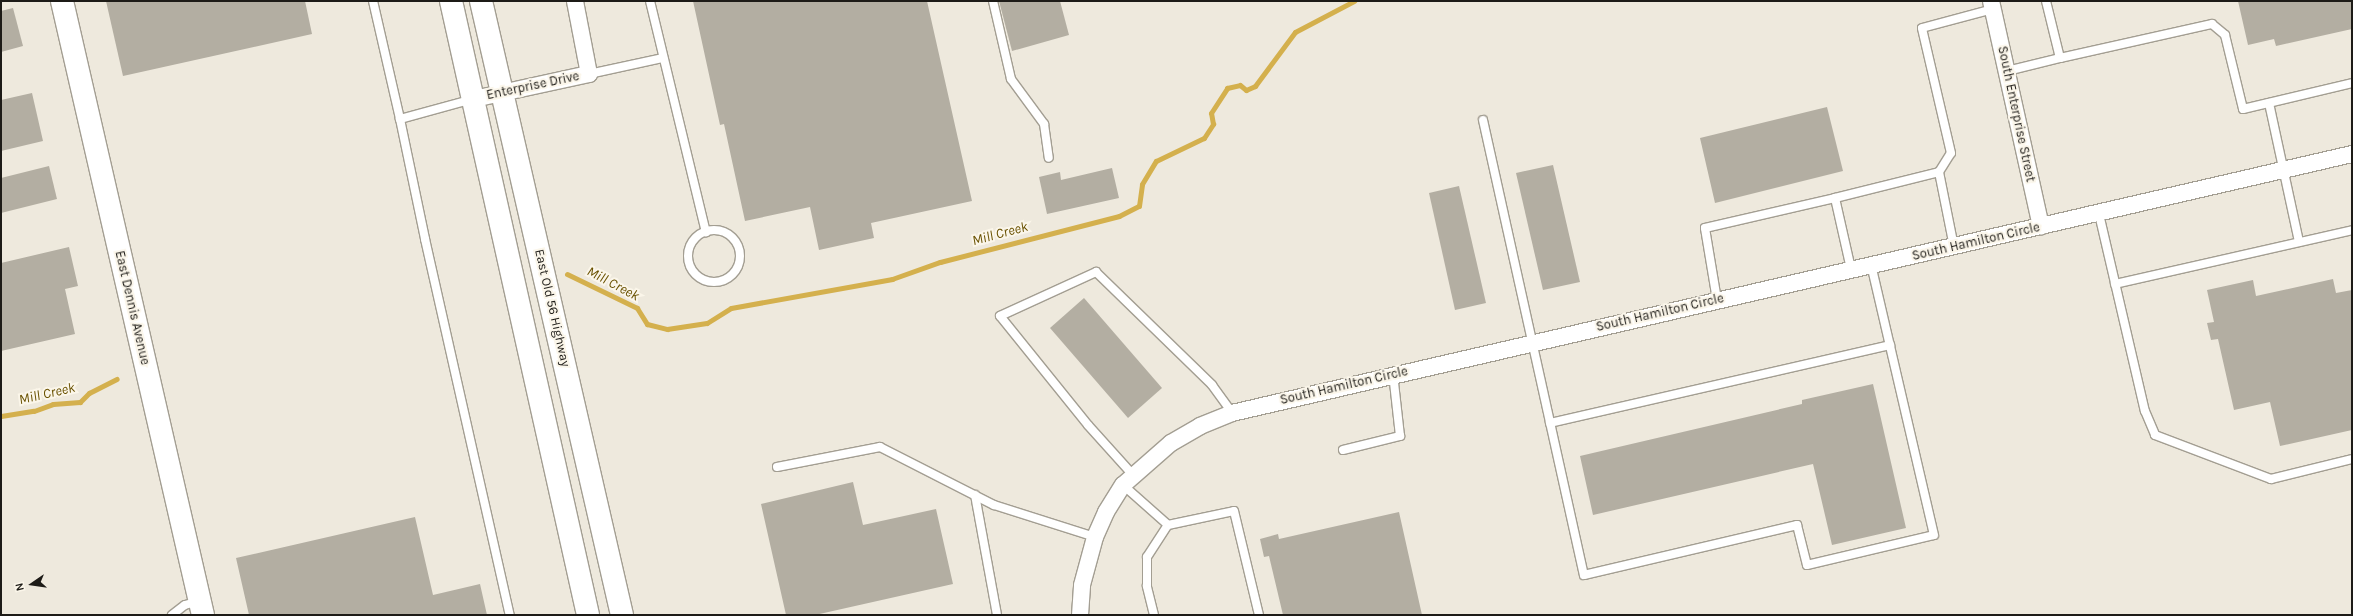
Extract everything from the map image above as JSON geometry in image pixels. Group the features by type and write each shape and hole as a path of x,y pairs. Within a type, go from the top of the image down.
{"main road":[{"name":"East Dennis Avenue","path":"62,1 202,608"},
{"path":"451,1 588,615"},
{"name":"East Old 56 Highway","path":"482,1 622,615"}],"street":[{"name":"Enterprise Drive","path":"474,99 589,74 575,1"},
{"name":"South Enterprise Street","path":"1992,5 2041,227"},
{"name":"South Hamilton Circle","path":"1080,615 1082,585 1095,538 1106,512 1128,480 1171,443 1200,426 1232,413 1393,374 2100,214 2352,154"}],"lane":[{"path":"373,1 510,615"},
{"path":"650,1 706,232"},
{"path":"993,1 1011,79 1044,124 1049,158"},
{"path":"2046,1 2060,58"},
{"path":"1954,247 1939,172 1951,153 1922,28 1992,5"},
{"path":"2006,71 2212,24 2225,35 2243,109 2352,84"},
{"path":"589,74 663,58"},
{"path":"400,119 474,99"},
{"path":"2268,103 2299,242"},
{"path":"1483,120 1584,575 1797,525 1807,565 1934,535 1871,265"},
{"path":"1717,300 1705,228 1939,172"},
{"path":"1835,198 1852,269"},
{"path":"2100,214 2145,412 2155,435 2271,479 2352,459"},
{"path":"2115,284 2352,230"},
{"path":"706,232 726,233 737,245 740,253 738,265 732,275 725,280 717,282 701,279 690,266 689,249 693,241 706,232"},
{"path":"1168,525 1128,480 1088,425 1000,316 1096,272 1212,385 1232,413"},
{"path":"1550,423 1890,344"},
{"path":"1343,450 1400,436 1393,374"},
{"path":"777,467 880,447 994,505 1095,538"},
{"path":"975,495 996,615"},
{"path":"1154,615 1146,586 1148,557 1168,525 1234,511 1259,615"},
{"path":"172,615 185,605 202,608"}],"building":[{"path":"106,1 305,1 312,34 123,76"},
{"path":"693,1 927,1 972,201 871,223 874,238 819,250 810,207 745,221 724,124 720,125"},
{"path":"999,1 1060,1 1069,35 1012,51"},
{"path":"2238,1 2352,1 2352,29 2276,46 2274,39 2248,45"},
{"path":"13,8 23,46 1,52 1,11"},
{"path":"32,93 43,141 1,151 1,100"},
{"path":"1827,107 1843,171 1715,203 1700,138"},
{"path":"1553,165 1580,282 1543,290 1516,173"},
{"path":"49,166 57,199 1,213 1,178"},
{"path":"1112,168 1119,198 1047,214 1039,177 1060,172 1061,180"},
{"path":"1459,186 1486,303 1455,310 1429,193"},
{"path":"69,247 78,286 65,289 75,334 1,351 1,263"},
{"path":"2333,279 2336,293 2352,290 2352,430 2280,446 2270,402 2234,410 2218,339 2211,340 2207,323 2214,322 2207,290 2253,280 2256,296"},
{"path":"1084,298 1162,388 1128,418 1050,328"},
{"path":"1873,384 1906,528 1832,545 1813,464 1593,515 1580,456 1802,404 1802,400"},
{"path":"853,482 863,525 936,509 953,584 815,615 786,615 761,504"},
{"path":"1399,512 1422,615 1283,615 1269,556 1264,557 1260,539 1278,534 1279,539"},
{"path":"415,517 433,595 480,584 487,615 249,615 236,558"}],"waterway":[{"name":"Mill Creek","path":"567,274 637,308 647,324 667,329 707,323 731,308 892,279 940,262 1119,216 1139,206 1142,184 1156,161 1204,138 1213,124 1211,113 1227,88 1240,85 1246,90 1255,86 1295,32 1354,1"},
{"name":"Mill Creek","path":"1,416 34,411 53,404 80,402 89,393 117,379"}]}
